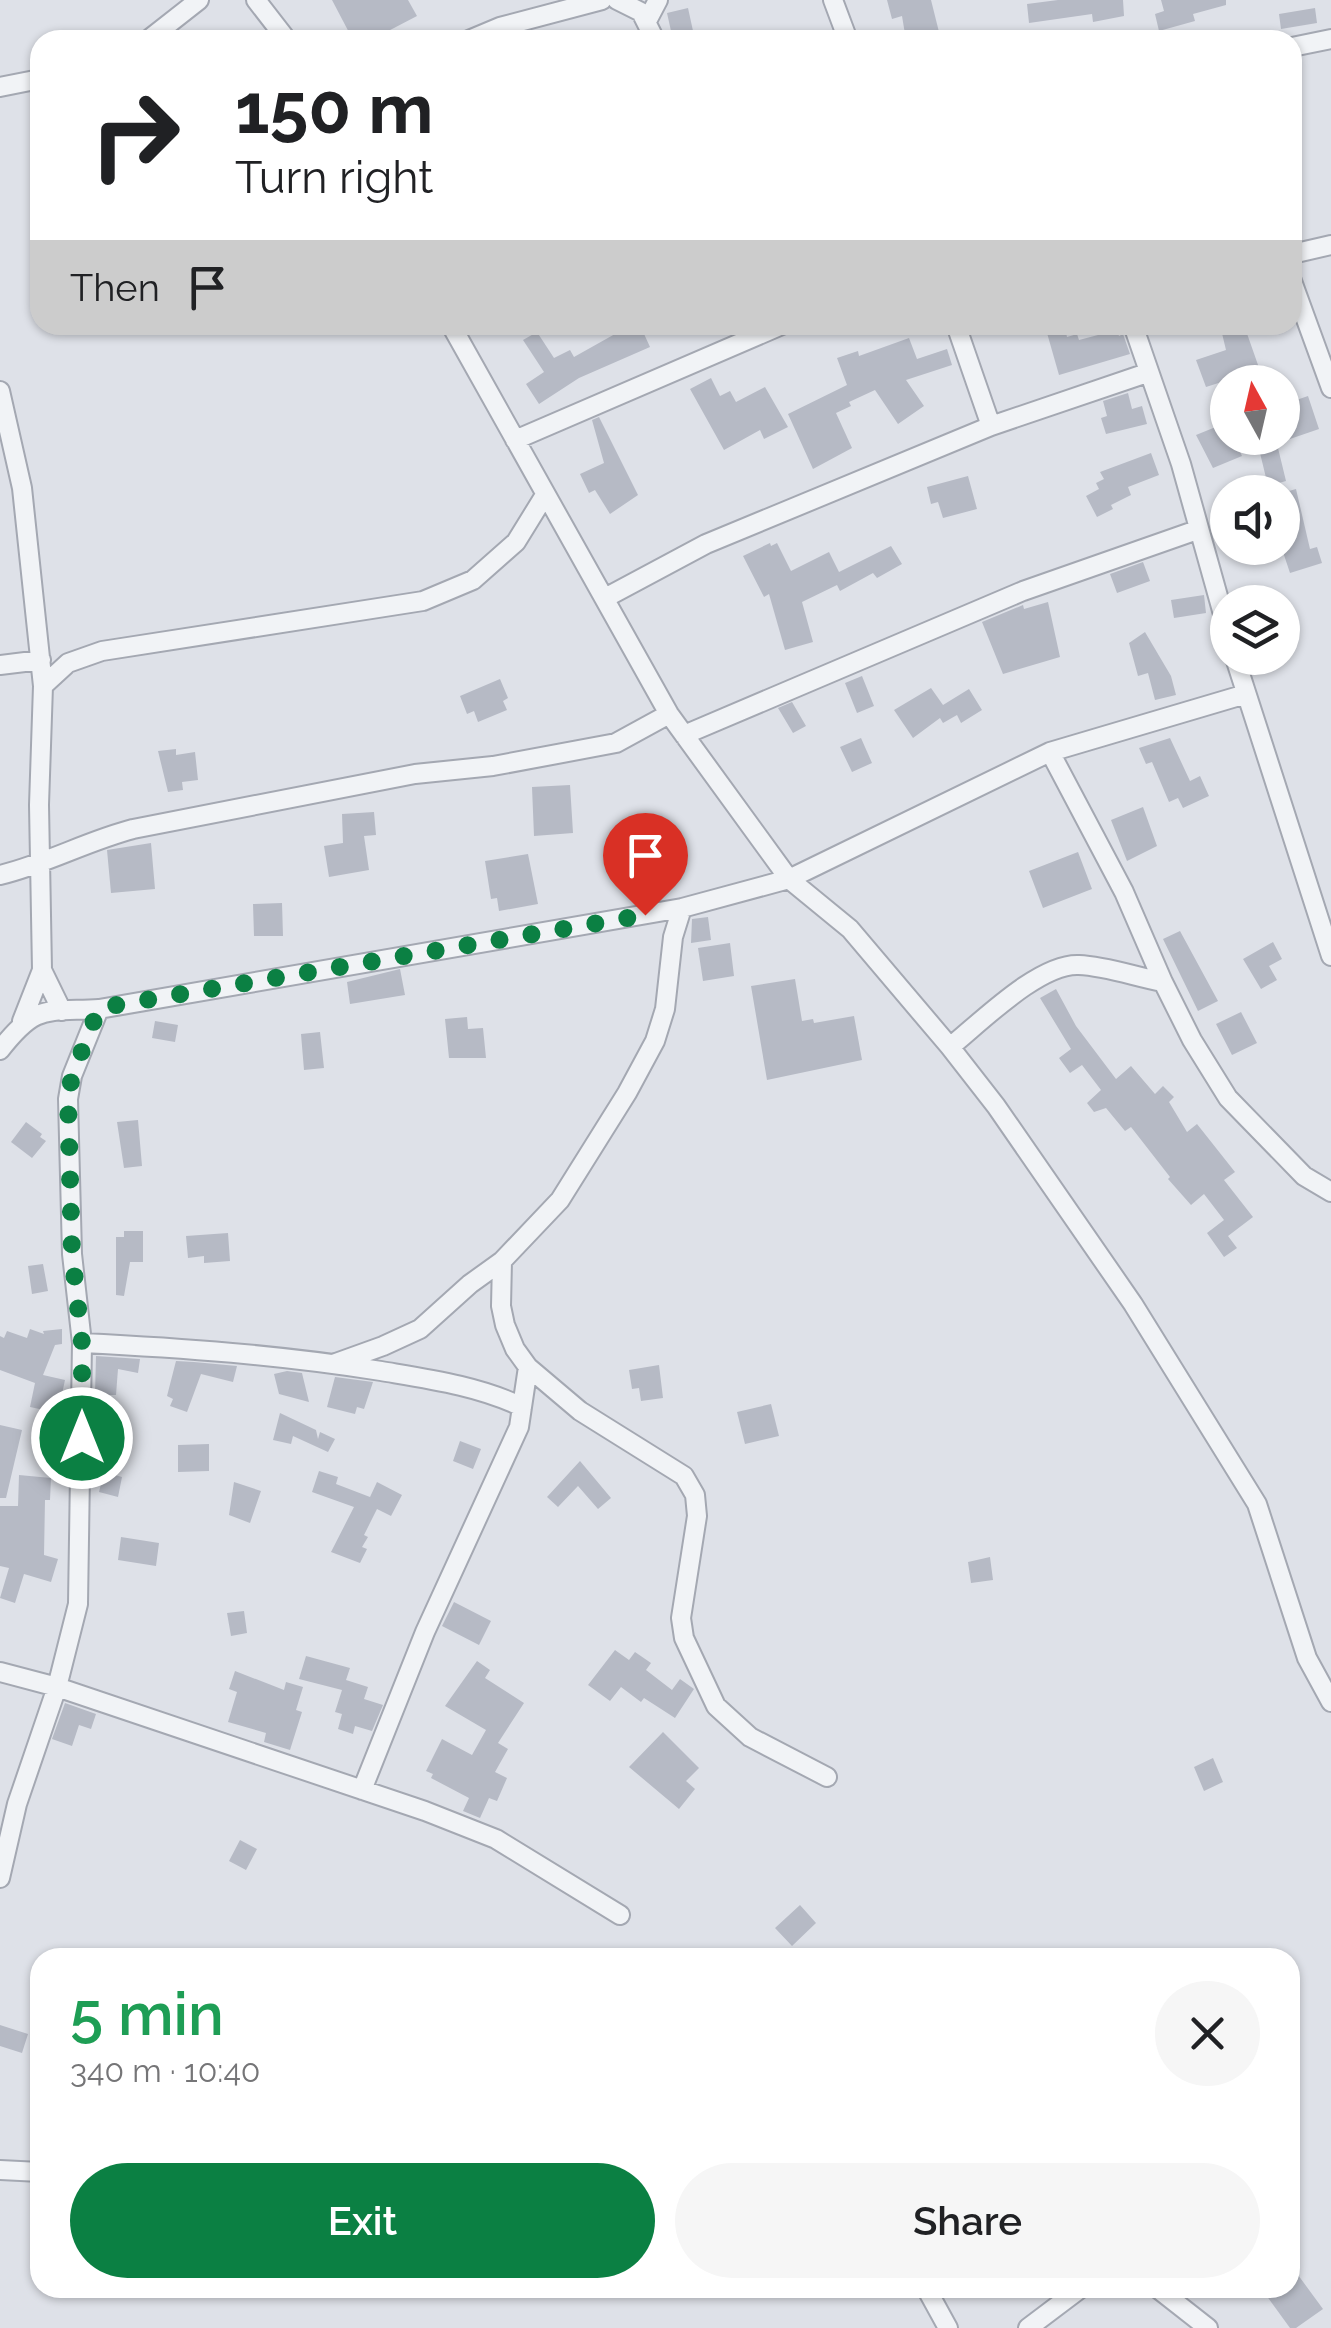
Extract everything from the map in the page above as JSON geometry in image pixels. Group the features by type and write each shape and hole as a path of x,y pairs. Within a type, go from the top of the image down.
{"street":[{"path":"161,30 199,0"},
{"path":"256,0 279,30"},
{"path":"493,30 602,0"},
{"path":"618,0 640,12 650,30"},
{"path":"646,21 658,0"},
{"path":"833,0 844,30"},
{"path":"1302,45 1331,39"},
{"path":"0,87 30,81"},
{"path":"1302,252 1331,245"},
{"path":"1302,308 1331,388"},
{"path":"457,335 669,714 789,879 850,929 950,1047 996,1106 1133,1304 1257,1504 1307,1658 1331,1702"},
{"path":"515,440 759,335"},
{"path":"959,335 991,426"},
{"path":"1136,335 1180,464 1214,585"},
{"path":"606,598 706,544 991,426 1147,372"},
{"path":"0,391 22,488 42,686 42,970 22,1021 0,1050"},
{"path":"42,686 68,662 102,651 423,601 473,580 516,542 545,495"},
{"path":"684,734 1023,592 1197,530"},
{"path":"0,664 41,660"},
{"path":"1240,675 1331,956"},
{"path":"22,1021 34,1015 99,1008 682,908 789,879 1050,752 1246,694"},
{"path":"0,875 40,865 102,837 133,829 415,774 493,766 616,742 669,714"},
{"path":"1050,752 1124,892 1192,1040 1228,1098 1304,1176 1331,1192"},
{"path":"333,1364 420,1329 502,1261 560,1200 655,1041 665,1008 673,937 682,908"},
{"path":"950,1047 1036,978 1060,967 1078,964 1163,982"},
{"path":"42,970 62,1011"},
{"path":"0,1878 17,1804 57,1687 78,1604 82,1343 72,1254 68,1099 72,1076 99,1008"},
{"path":"502,1261 505,1325 528,1368 580,1411 684,1476 696,1495 681,1618 684,1638 716,1706 750,1737 828,1777"},
{"path":"82,1343 223,1350 333,1364 500,1396 522,1408"},
{"path":"362,1790 424,1632 519,1427 528,1368"},
{"path":"0,1672 57,1687 496,1839 620,1915"},
{"path":"0,2170 30,2172"},
{"path":"932,2298 948,2328"},
{"path":"1028,2328 1068,2298"},
{"path":"1170,2298 1208,2328"}],"building":[{"path":"332,0 408,0 417,16 390,30 348,30"},
{"path":"887,0 931,0 938,30 904,30 902,16 892,19"},
{"path":"1123,0 1124,16 1093,22 1092,14 1029,23 1027,4"},
{"path":"1161,0 1226,0 1226,5 1193,14 1195,21 1159,30 1155,14 1164,11"},
{"path":"688,8 693,30 671,30 667,13"},
{"path":"1315,8 1317,23 1281,29 1279,14"},
{"path":"539,335 554,358 570,350 574,357 613,335 645,335 650,347 579,378 539,404 526,384 544,372 523,340"},
{"path":"1048,335 1077,335 1079,340 1123,335 1130,354 1059,375"},
{"path":"1222,335 1248,335 1258,365 1210,365 1210,386 1206,387 1196,360 1226,350"},
{"path":"909,338 917,359 947,349 952,365 906,380 924,406 898,424 875,390 849,402 851,406 836,413 852,448 813,469 788,414 847,385 837,358 858,351 859,356"},
{"path":"711,378 720,396 730,391 736,402 765,387 788,427 764,439 760,430 724,450 690,389"},
{"path":"1128,393 1132,409 1142,406 1147,424 1106,434 1101,418 1107,416 1103,401"},
{"path":"1308,396 1319,429 1300,436 1300,399"},
{"path":"599,417 638,495 610,514 595,490 589,493 580,474 604,463 592,420"},
{"path":"1210,429 1210,455 1242,456 1213,468 1196,435"},
{"path":"1151,453 1159,475 1128,487 1131,495 1097,517 1086,496 1099,489 1096,483 1104,479 1100,472"},
{"path":"1260,455 1280,455 1285,475 1265,475"},
{"path":"968,476 977,509 943,518 938,502 931,504 927,487"},
{"path":"1300,506 1310,549 1317,547 1322,563 1290,573 1287,565 1300,565"},
{"path":"777,543 791,571 829,552 839,572 891,546 902,564 877,578 873,573 840,591 837,585 802,602 813,642 785,650 769,594 764,597 743,556"},
{"path":"1143,562 1150,581 1117,593 1110,574"},
{"path":"1204,595 1206,613 1174,618 1171,600"},
{"path":"1048,602 1060,657 1003,674 982,622 1023,605 1024,609"},
{"path":"1145,632 1171,676 1176,695 1155,700 1148,673 1138,676 1129,643"},
{"path":"862,676 874,706 857,713 845,683"},
{"path":"500,679 508,698 503,701 507,710 478,722 474,711 467,714 460,696"},
{"path":"931,688 943,705 969,689 982,710 961,723 957,715 943,723 940,718 913,738 894,710"},
{"path":"792,702 806,726 793,733 778,708"},
{"path":"861,738 872,763 852,772 840,747"},
{"path":"1170,738 1190,781 1200,776 1209,796 1183,808 1178,798 1169,802 1152,762 1146,764 1139,748"},
{"path":"176,749 176,755 195,752 198,780 182,782 183,790 168,792 158,751"},
{"path":"570,785 573,833 534,836 532,787"},
{"path":"1143,807 1157,846 1127,861 1111,820"},
{"path":"374,812 376,835 364,836 369,870 329,877 324,846 343,843 342,814"},
{"path":"151,843 155,889 111,893 107,850"},
{"path":"1078,852 1092,889 1043,908 1029,871"},
{"path":"528,854 538,904 499,911 497,898 491,899 485,861"},
{"path":"282,903 283,936 254,936 253,904"},
{"path":"708,917 711,940 691,943 692,919"},
{"path":"1180,931 1218,1001 1198,1011 1163,939"},
{"path":"1273,942 1282,959 1269,966 1277,980 1261,989 1243,959"},
{"path":"730,943 734,976 703,981 698,948"},
{"path":"400,969 405,995 350,1004 347,982"},
{"path":"795,979 802,1021 813,1019 814,1023 854,1016 862,1060 767,1080 751,986"},
{"path":"1056,989 1076,1026 1116,1079 1131,1066 1155,1094 1163,1086 1174,1097 1169,1102 1187,1132 1197,1124 1235,1172 1224,1180 1253,1217 1228,1236 1237,1248 1224,1257 1207,1233 1224,1220 1204,1194 1191,1205 1131,1127 1125,1131 1106,1108 1094,1112 1087,1103 1101,1090 1082,1065 1070,1073 1059,1058 1071,1049 1040,998"},
{"path":"1241,1012 1257,1043 1232,1055 1216,1024"},
{"path":"467,1017 468,1029 483,1028 486,1058 449,1058 445,1019"},
{"path":"155,1021 178,1025 175,1042 152,1038"},
{"path":"320,1032 324,1068 304,1070 301,1034"},
{"path":"138,1120 142,1166 124,1168 117,1122"},
{"path":"26,1122 46,1141 32,1158 11,1142"},
{"path":"124,1231 143,1231 143,1262 130,1262 124,1296 116,1295 116,1237 124,1237"},
{"path":"228,1233 230,1261 204,1263 204,1256 188,1258 186,1236"},
{"path":"43,1264 48,1291 32,1294 28,1266"},
{"path":"30,1329 44,1334 43,1331 62,1329 62,1344 55,1345 43,1375 65,1380 58,1413 30,1407 35,1383 0,1370 0,1336 4,1338 7,1331 27,1338"},
{"path":"96,1356 140,1359 138,1373 118,1369 116,1395 95,1395"},
{"path":"176,1361 237,1366 233,1382 201,1374 187,1412 170,1406 173,1399 167,1396"},
{"path":"659,1365 663,1398 641,1401 639,1388 632,1389 629,1370"},
{"path":"302,1373 309,1402 279,1394 274,1374"},
{"path":"335,1377 373,1382 364,1409 357,1407 355,1414 327,1407"},
{"path":"771,1404 779,1436 745,1444 737,1412"},
{"path":"280,1413 316,1430 318,1439 320,1432 335,1439 328,1452 293,1436 291,1444 273,1440"},
{"path":"0,1425 22,1430 6,1498 0,1498"},
{"path":"460,1441 481,1449 473,1469 453,1461"},
{"path":"209,1444 209,1471 178,1472 178,1445"},
{"path":"580,1461 611,1498 598,1509 578,1486 558,1507 547,1497"},
{"path":"319,1471 338,1477 336,1484 370,1497 377,1482 402,1495 391,1516 377,1509 364,1535 368,1537 362,1547 367,1549 360,1563 331,1552 354,1507 312,1492"},
{"path":"104,1472 122,1477 118,1497 99,1492"},
{"path":"19,1475 51,1478 50,1500 45,1500 44,1555 58,1559 51,1582 24,1574 15,1603 0,1598 9,1568 0,1566 0,1506 18,1506"},
{"path":"234,1482 261,1491 250,1523 229,1515"},
{"path":"121,1537 159,1543 156,1566 118,1560"},
{"path":"990,1557 993,1580 971,1583 968,1562"},
{"path":"454,1602 491,1621 479,1645 442,1626"},
{"path":"244,1611 247,1633 231,1636 227,1613"},
{"path":"615,1650 629,1660 635,1652 651,1663 646,1670 672,1690 680,1679 694,1689 675,1718 644,1698 641,1702 621,1687 610,1701 588,1685"},
{"path":"306,1656 350,1668 346,1680 368,1687 364,1699 383,1705 372,1731 355,1726 353,1734 338,1729 342,1714 335,1712 342,1690 299,1679"},
{"path":"477,1661 490,1670 485,1678 524,1703 498,1743 508,1749 495,1772 507,1778 497,1801 489,1798 480,1818 463,1811 469,1798 431,1778 433,1774 426,1771 442,1739 472,1755 486,1730 445,1706"},
{"path":"235,1671 284,1690 286,1682 303,1687 296,1710 302,1712 290,1750 264,1742 266,1733 228,1722 237,1692 229,1689"},
{"path":"65,1703 96,1714 91,1729 79,1725 72,1746 52,1739"},
{"path":"663,1732 699,1768 686,1781 695,1789 679,1809 629,1767"},
{"path":"1213,1758 1223,1782 1204,1791 1194,1767"},
{"path":"240,1840 257,1849 246,1870 229,1861"},
{"path":"800,1905 816,1923 792,1946 775,1928"},
{"path":"0,2025 28,2034 22,2053 0,2046"},
{"path":"1300,2278 1323,2309 1290,2328 1268,2298 1300,2298"}],"route":[{"path":"82,1438 82,1343 72,1254 68,1099 72,1076 99,1008 645,915"}]}
